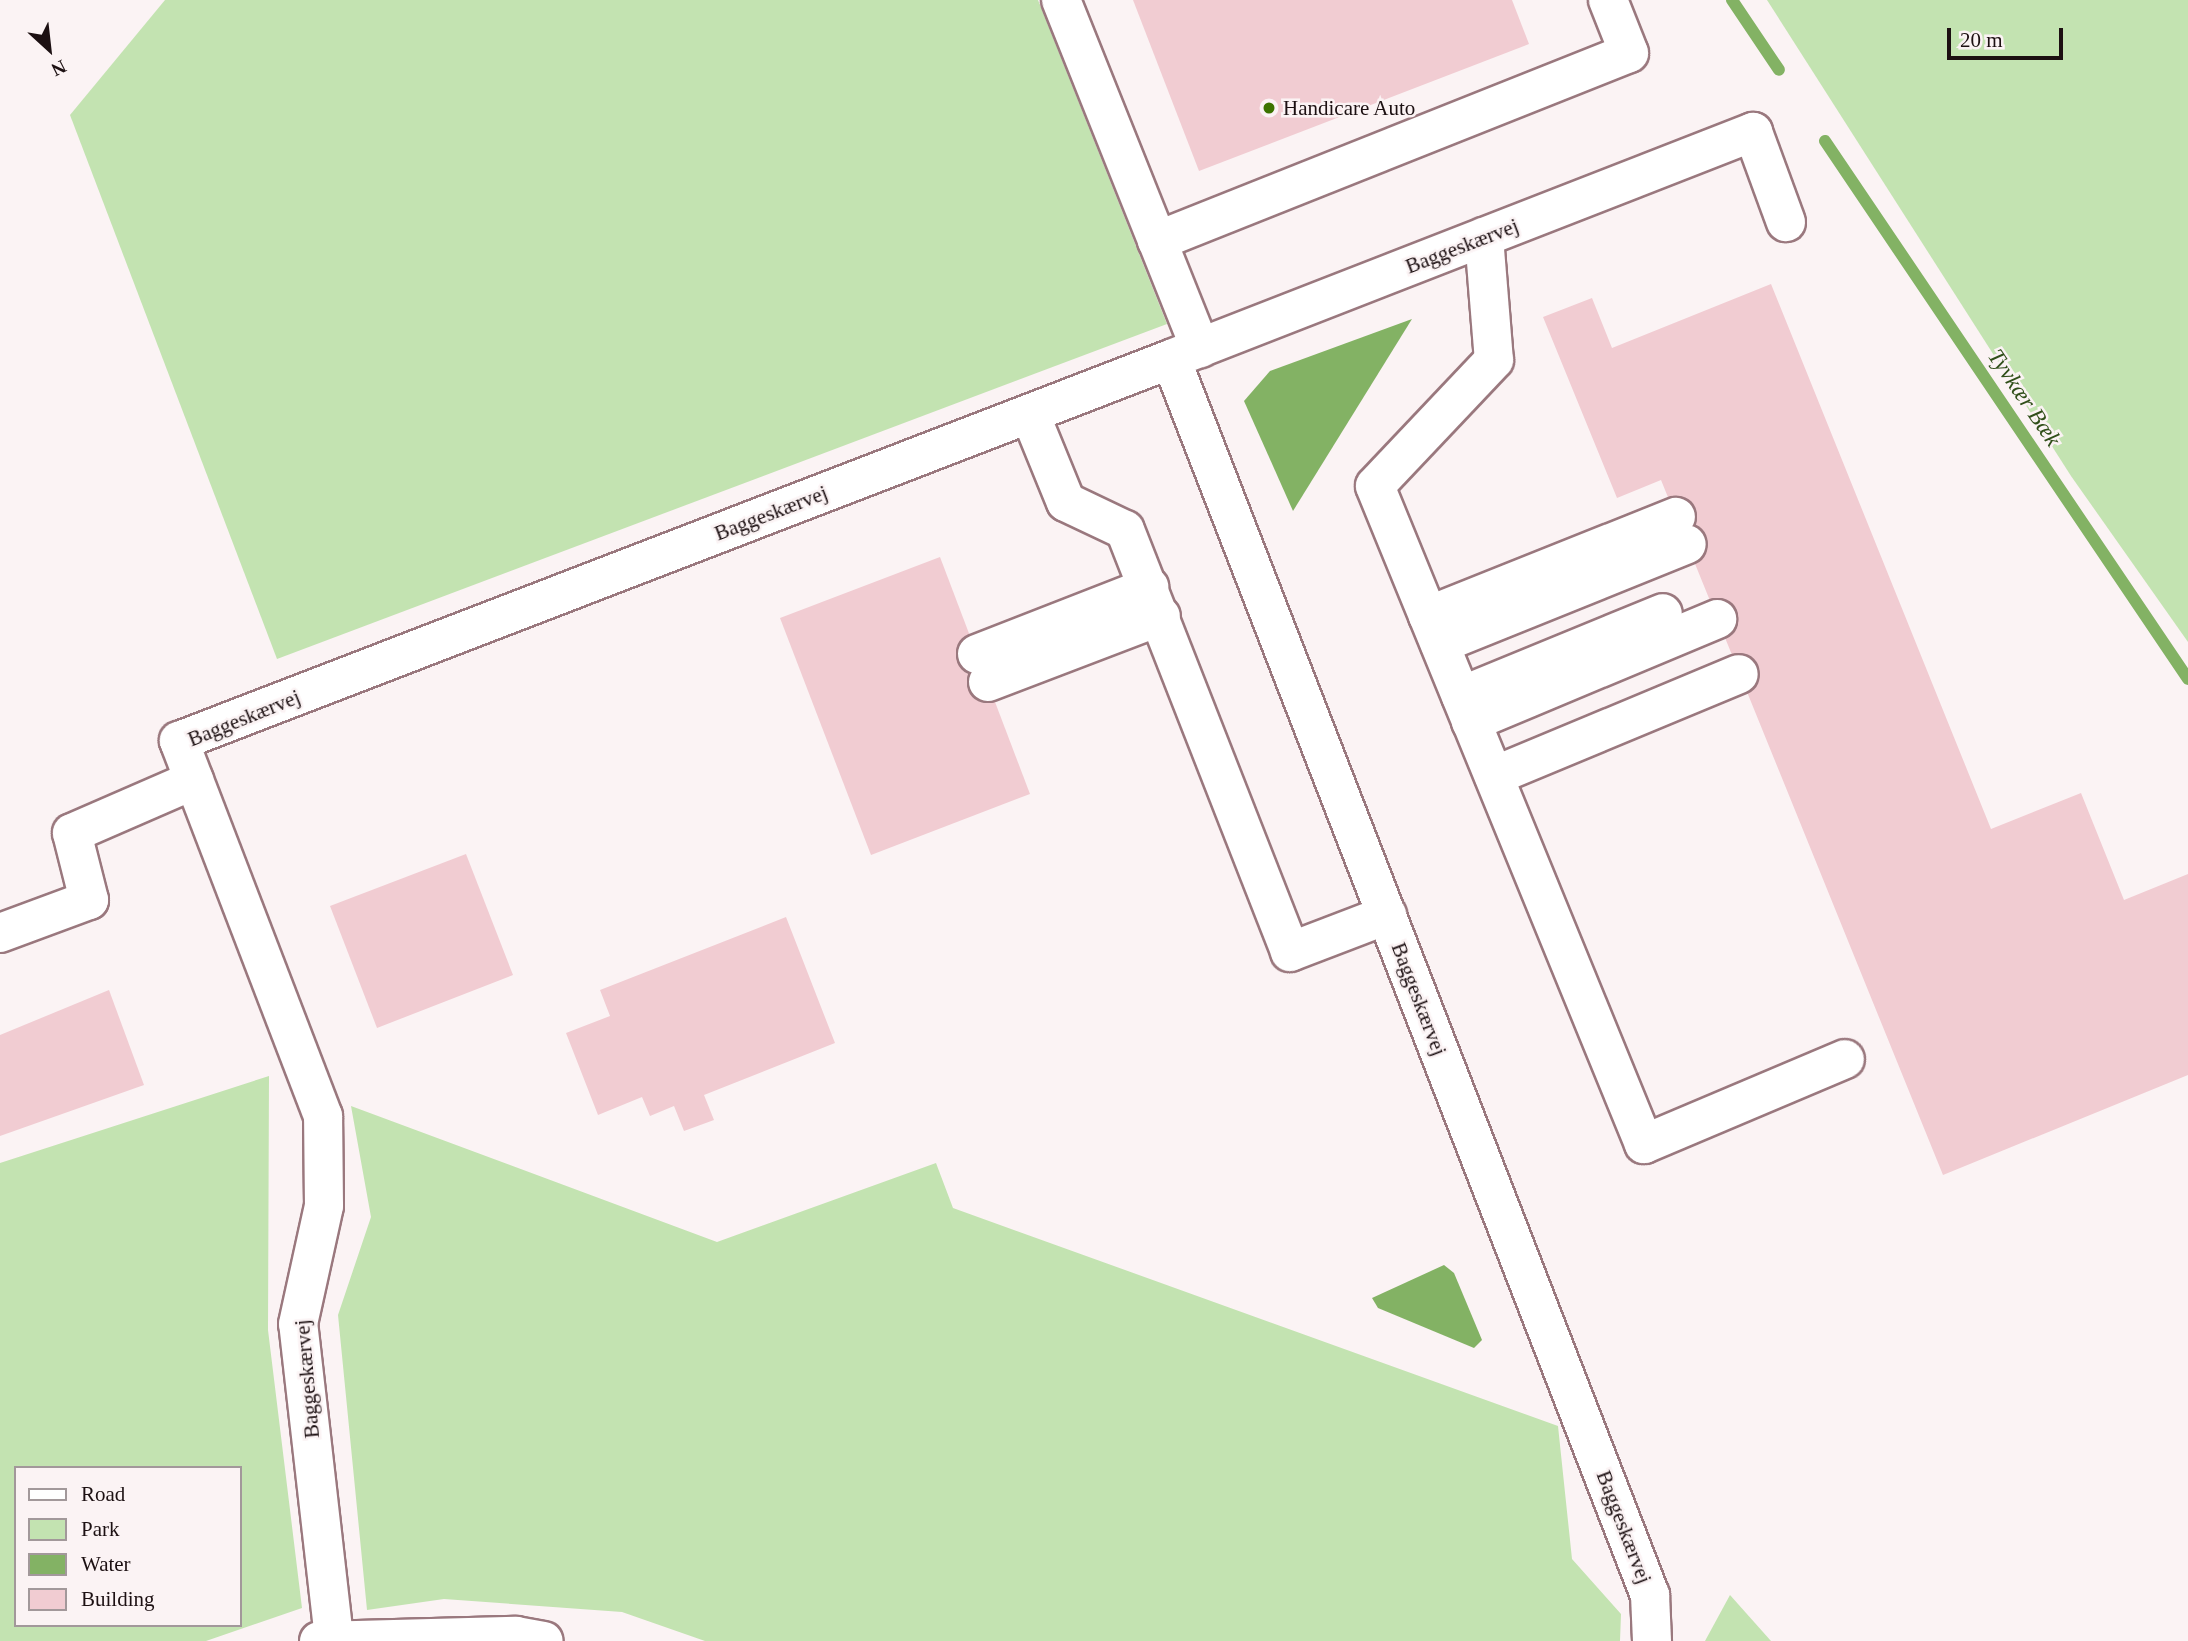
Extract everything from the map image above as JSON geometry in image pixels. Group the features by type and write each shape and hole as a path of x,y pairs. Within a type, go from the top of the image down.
{"street":[{"path":"1061,0 1157,241 1185,354"},
{"path":"1157,241 1629,53 1608,0"},
{"name":"Baggeskærvej","path":"544,1641 516,1636 327,1639 298,1324 324,1206 323,1115 179,741 1030,414 1753,132 1786,222"},
{"path":"1484,237 1494,360 1375,486 1644,1144 1845,1059"},
{"name":"Baggeskærvej","path":"1185,354 1387,915 1650,1595 1653,1641"},
{"path":"1030,414 1066,502 1125,530 1290,952 1387,915"},
{"path":"1434,630 1681,530"},
{"path":"982,668 1155,601"},
{"path":"1466,709 1712,607"},
{"path":"1499,788 1744,686"},
{"path":"0,933 89,900 72,833 194,780"}],"green space":[{"path":"165,0 1038,0 1167,324 277,659 70,115"},
{"path":"1767,0 2188,0 2188,642 2071,476"},
{"path":"269,1076 268,1330 302,1608 206,1641 0,1641 0,1163"},
{"path":"351,1106 717,1242 936,1163 953,1208 1558,1426 1572,1559 1621,1614 1620,1641 705,1641 622,1612 444,1599 367,1610 338,1315 371,1217"},
{"path":"1730,1595 1771,1641 1705,1641"}],"water":[{"path":"1412,319 1293,511 1244,401 1270,371"},
{"path":"1444,1265 1454,1273 1482,1340 1474,1348 1378,1308 1372,1298"}],"building":[{"name":"Handicare Auto","path":"1133,0 1512,0 1529,44 1199,171"},
{"path":"1771,284 1991,829 2081,793 2124,900 2188,874 2188,1075 1943,1175 1661,480 1617,498 1543,317 1592,298 1612,348"},
{"path":"940,557 1030,794 871,855 780,618"},
{"path":"466,854 513,975 377,1028 330,906"},
{"path":"786,917 835,1043 704,1095 714,1120 684,1131 674,1106 650,1116 642,1097 598,1115 566,1033 610,1016 600,990"},
{"path":"109,990 144,1085 0,1136 0,1035"}],"waterway":[{"name":"Tyvkær Bæk","path":"1732,0 1779,70"},
{"name":"Tyvkær Bæk","path":"1825,141 2188,679"}],"place":[{"name":"Handicare Auto","path":"1269,108"}]}
